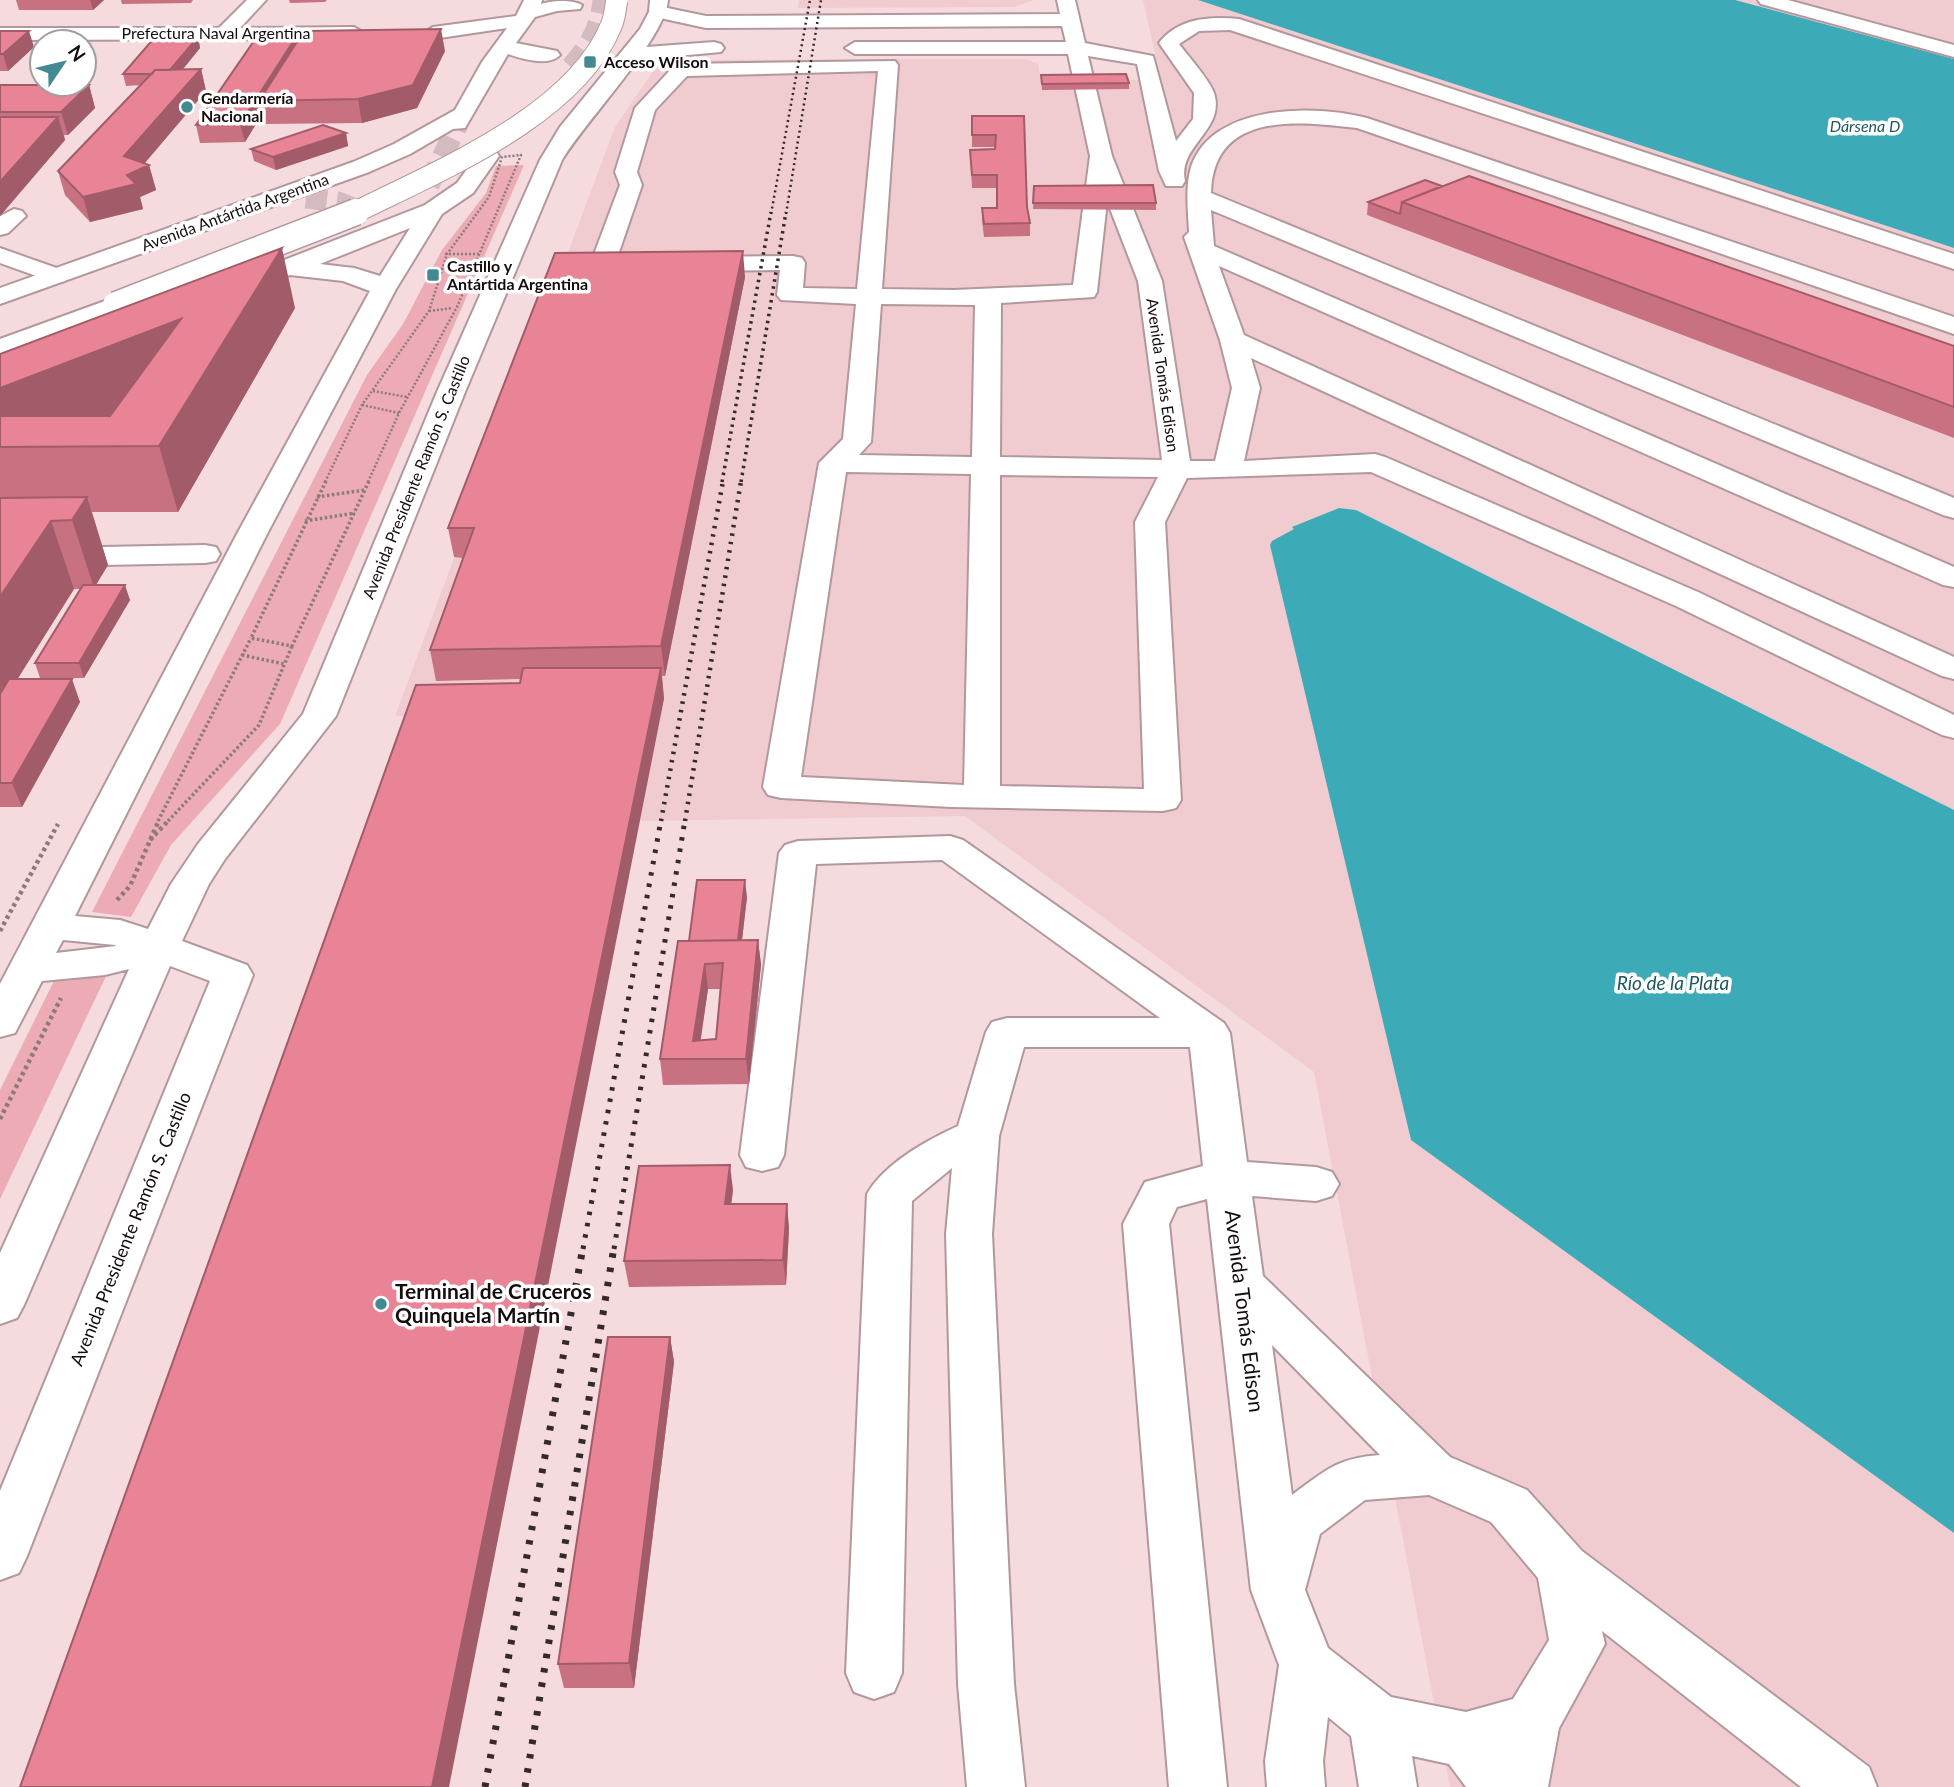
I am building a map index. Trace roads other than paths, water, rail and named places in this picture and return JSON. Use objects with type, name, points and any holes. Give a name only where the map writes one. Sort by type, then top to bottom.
[{"type":"main road","points":[[224,33],[257,0]]},
{"type":"main road","points":[[0,348],[352,214],[488,146],[559,96],[594,56],[612,25],[617,0]]},
{"type":"main road","points":[[758,22],[761,0]]},
{"type":"main road","name":"Avenida Tomás Edison","points":[[982,797],[1163,800],[1150,522],[1177,468],[1150,281],[1101,156],[1066,0]]},
{"type":"main road","points":[[1767,0],[1954,51]]},
{"type":"main road","points":[[545,70],[507,43],[426,33],[555,5],[582,10]]},
{"type":"main road","points":[[659,6],[706,22],[1071,20]]},
{"type":"main road","name":"Avenida Presidente Ramón S. Castillo","points":[[0,1305],[159,947],[190,884],[211,852],[319,716],[451,392],[551,160],[568,132],[633,54],[659,6]]},
{"type":"main road","points":[[507,43],[527,11]]},
{"type":"main road","points":[[1170,171],[1180,150],[1204,120],[1204,93],[1168,43],[1175,35],[1215,22],[1239,25],[1954,262]]},
{"type":"main road","name":"Prefectura Naval Argentina","points":[[0,34],[377,33]]},
{"type":"main road","name":"Avenida Antártida Argentina","points":[[0,296],[266,202],[402,149],[461,119],[492,62],[507,43]]},
{"type":"main road","points":[[0,329],[195,258],[362,192],[483,127],[521,100],[545,70],[572,44]]},
{"type":"main road","points":[[633,54],[690,48],[732,48]]},
{"type":"main road","points":[[786,48],[1078,48],[1146,60],[1170,171],[1202,250],[1233,340],[1246,388],[1227,470]]},
{"type":"main road","points":[[988,297],[982,797],[781,787],[833,463],[858,442],[867,296],[888,65],[681,70],[645,108],[626,172],[631,185],[602,265],[793,263],[790,295],[867,296],[988,297],[1085,292],[1101,156]]},
{"type":"main road","points":[[1202,250],[1199,195],[1203,165],[1219,138],[1250,124],[1312,116],[1360,122],[1954,326]]},
{"type":"main road","points":[[215,295],[366,238],[433,209],[465,188],[488,156]]},
{"type":"main road","points":[[0,1023],[252,534],[384,289],[433,209],[429,185]]},
{"type":"main road","points":[[1199,195],[1303,242],[1954,509]]},
{"type":"main road","points":[[266,202],[306,198]]},
{"type":"main road","points":[[366,238],[368,214]]},
{"type":"main road","points":[[1202,250],[1954,578]]},
{"type":"main road","points":[[0,256],[56,276]]},
{"type":"main road","points":[[265,275],[324,271],[355,275],[371,280],[384,289]]},
{"type":"main road","points":[[1233,340],[1954,669]]},
{"type":"main road","points":[[833,463],[1227,470],[1375,463],[1687,599],[1954,728]]},
{"type":"main road","points":[[0,558],[205,554]]},
{"type":"main road","points":[[762,1155],[798,853],[950,848],[1209,1033]]},
{"type":"main road","points":[[51,926],[105,962],[159,947]]},
{"type":"main road","name":"Avenida Presidente Ramón S. Castillo","points":[[0,1556],[233,975],[159,947]]},
{"type":"main road","points":[[28,968],[86,948]]},
{"type":"main road","points":[[996,1787],[986,1684],[969,1234],[977,1136],[1007,1032],[1209,1033]]},
{"type":"main road","name":"Avenida Tomás Edison","points":[[1209,1033],[1278,1590],[1307,1665]]},
{"type":"main road","points":[[874,1673],[890,1194],[941,1153],[977,1136]]},
{"type":"main road","points":[[1198,1787],[1146,1224],[1161,1194],[1228,1177],[1316,1184]]},
{"type":"main road","points":[[1241,1284],[1432,1474],[1508,1506],[1563,1568],[1848,1787]]},
{"type":"main road","points":[[1278,1590],[1297,1521],[1354,1479],[1432,1474]]},
{"type":"main road","points":[[1519,1787],[1532,1721],[1577,1644],[1563,1568]]},
{"type":"main road","points":[[1307,1665],[1378,1722],[1466,1740],[1532,1721]]},
{"type":"main road","points":[[1296,1787],[1294,1761],[1307,1665]]},
{"type":"main road","points":[[1378,1722],[1388,1787]]},
{"type":"main road","points":[[1466,1740],[1501,1787]]},
{"type":"water","name":"Dársena D","points":[[1198,0],[1735,0],[1954,59],[1954,248]]},
{"type":"water","name":"Río de la Plata","points":[[1339,508],[1356,510],[1954,810],[1954,1533],[1411,1140],[1270,545],[1272,541],[1294,529],[1292,527]]},
{"type":"tunnel","points":[[571,67],[593,36],[600,19],[603,0]]},
{"type":"tunnel","points":[[429,185],[458,124]]},
{"type":"tunnel","points":[[306,198],[338,202],[368,214],[365,212]]},
{"type":"railway","points":[[771,214],[810,0]]},
{"type":"railway","points":[[786,214],[821,0]]},
{"type":"railway","points":[[722,482],[771,212]]},
{"type":"railway","points":[[741,482],[786,212]]},
{"type":"railway","points":[[661,821],[723,481]]},
{"type":"railway","points":[[685,821],[741,481]]},
{"type":"railway","points":[[583,1249],[661,820]]},
{"type":"railway","points":[[614,1249],[685,820]]},
{"type":"railway","points":[[485,1787],[583,1247]]},
{"type":"railway","points":[[525,1787],[614,1247]]},
{"type":"place","name":"Acceso Wilson","points":[[590,62]]},
{"type":"place","name":"Gendarmería Nacional","points":[[187,107]]},
{"type":"place","name":"Castillo y Antártida Argentina","points":[[433,275]]},
{"type":"place","name":"Terminal de Cruceros Quinquela Martín","points":[[381,1304]]}]
